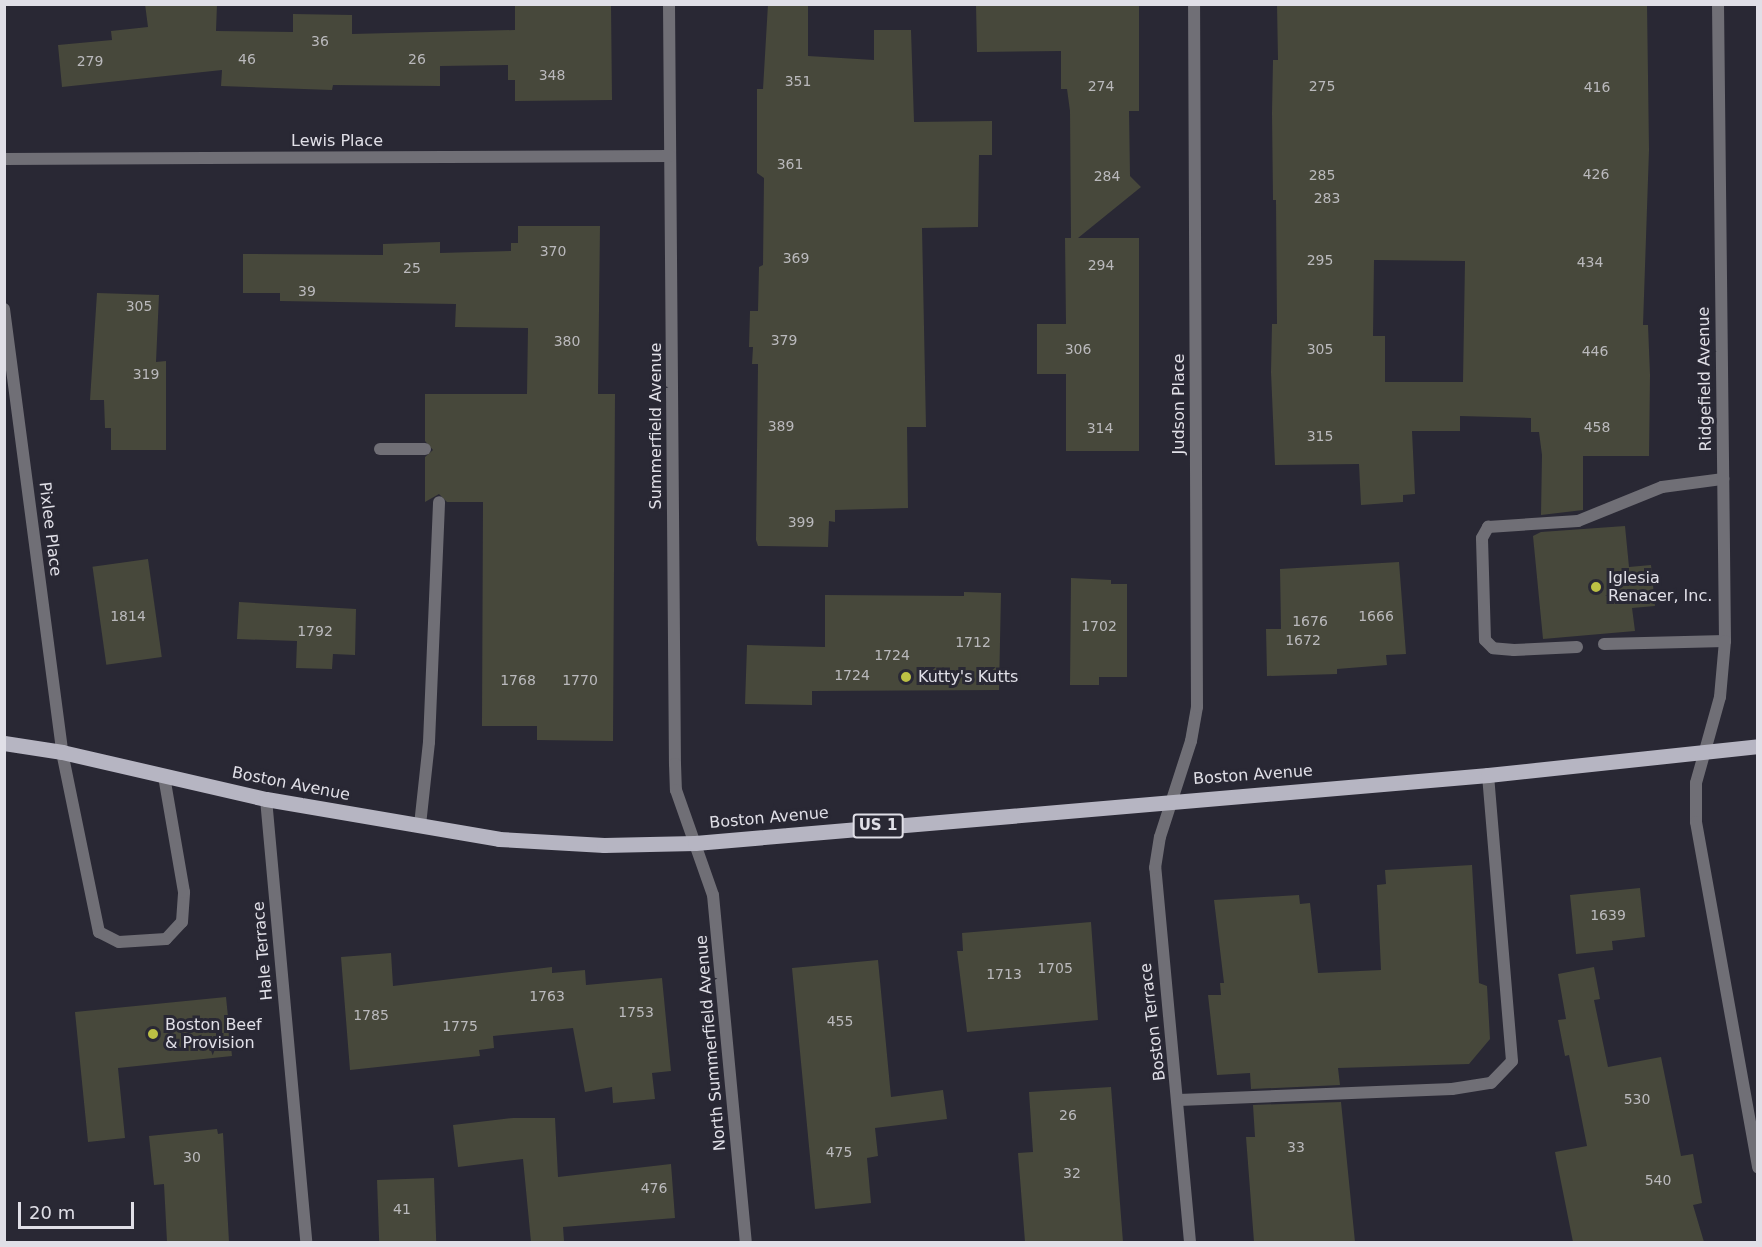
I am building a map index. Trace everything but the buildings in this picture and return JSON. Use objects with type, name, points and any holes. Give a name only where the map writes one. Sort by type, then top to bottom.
[{"type":"main road","name":"Boston Avenue","points":[[4,743],[62,752],[266,799],[499,839],[604,845],[695,843],[1169,800],[1488,775],[1758,746]]},
{"type":"street","name":"Summerfield Avenue","points":[[669,4],[674,758],[676,790],[695,843]]},
{"type":"street","name":"Judson Place","points":[[1169,800],[1188,752],[1197,707],[1194,4]]},
{"type":"street","name":"Ridgefield Avenue","points":[[1718,4],[1725,641],[1720,697],[1696,783],[1696,822],[1758,1167]]},
{"type":"street","name":"Lewis Place","points":[[4,159],[670,156]]},
{"type":"street","name":"Pixlee Place","points":[[4,309],[62,752],[99,932],[119,942],[166,939],[182,922],[184,892],[164,776]]},
{"type":"street","points":[[380,449],[425,449]]},
{"type":"street","points":[[1577,647],[1514,650],[1493,648],[1485,640],[1482,538],[1488,527],[1578,520],[1662,487],[1723,479]]},
{"type":"street","points":[[420,825],[429,742],[439,502]]},
{"type":"street","points":[[1604,645],[1725,641]]},
{"type":"street","points":[[1179,1100],[1452,1089],[1491,1083],[1512,1060],[1488,775]]},
{"type":"street","name":"Hale Terrace","points":[[266,799],[306,1242]]},
{"type":"street","name":"Boston Terrace","points":[[1169,800],[1155,868],[1179,1100],[1190,1242]]},
{"type":"street","name":"North Summerfield Avenue","points":[[695,843],[710,885],[716,918],[746,1242]]},
{"type":"place","name":"Iglesia Renacer, Inc.","points":[[1596,587]]},
{"type":"place","name":"Kutty's Kutts","points":[[906,677]]},
{"type":"place","name":"Boston Beef & Provision","points":[[153,1034]]}]
